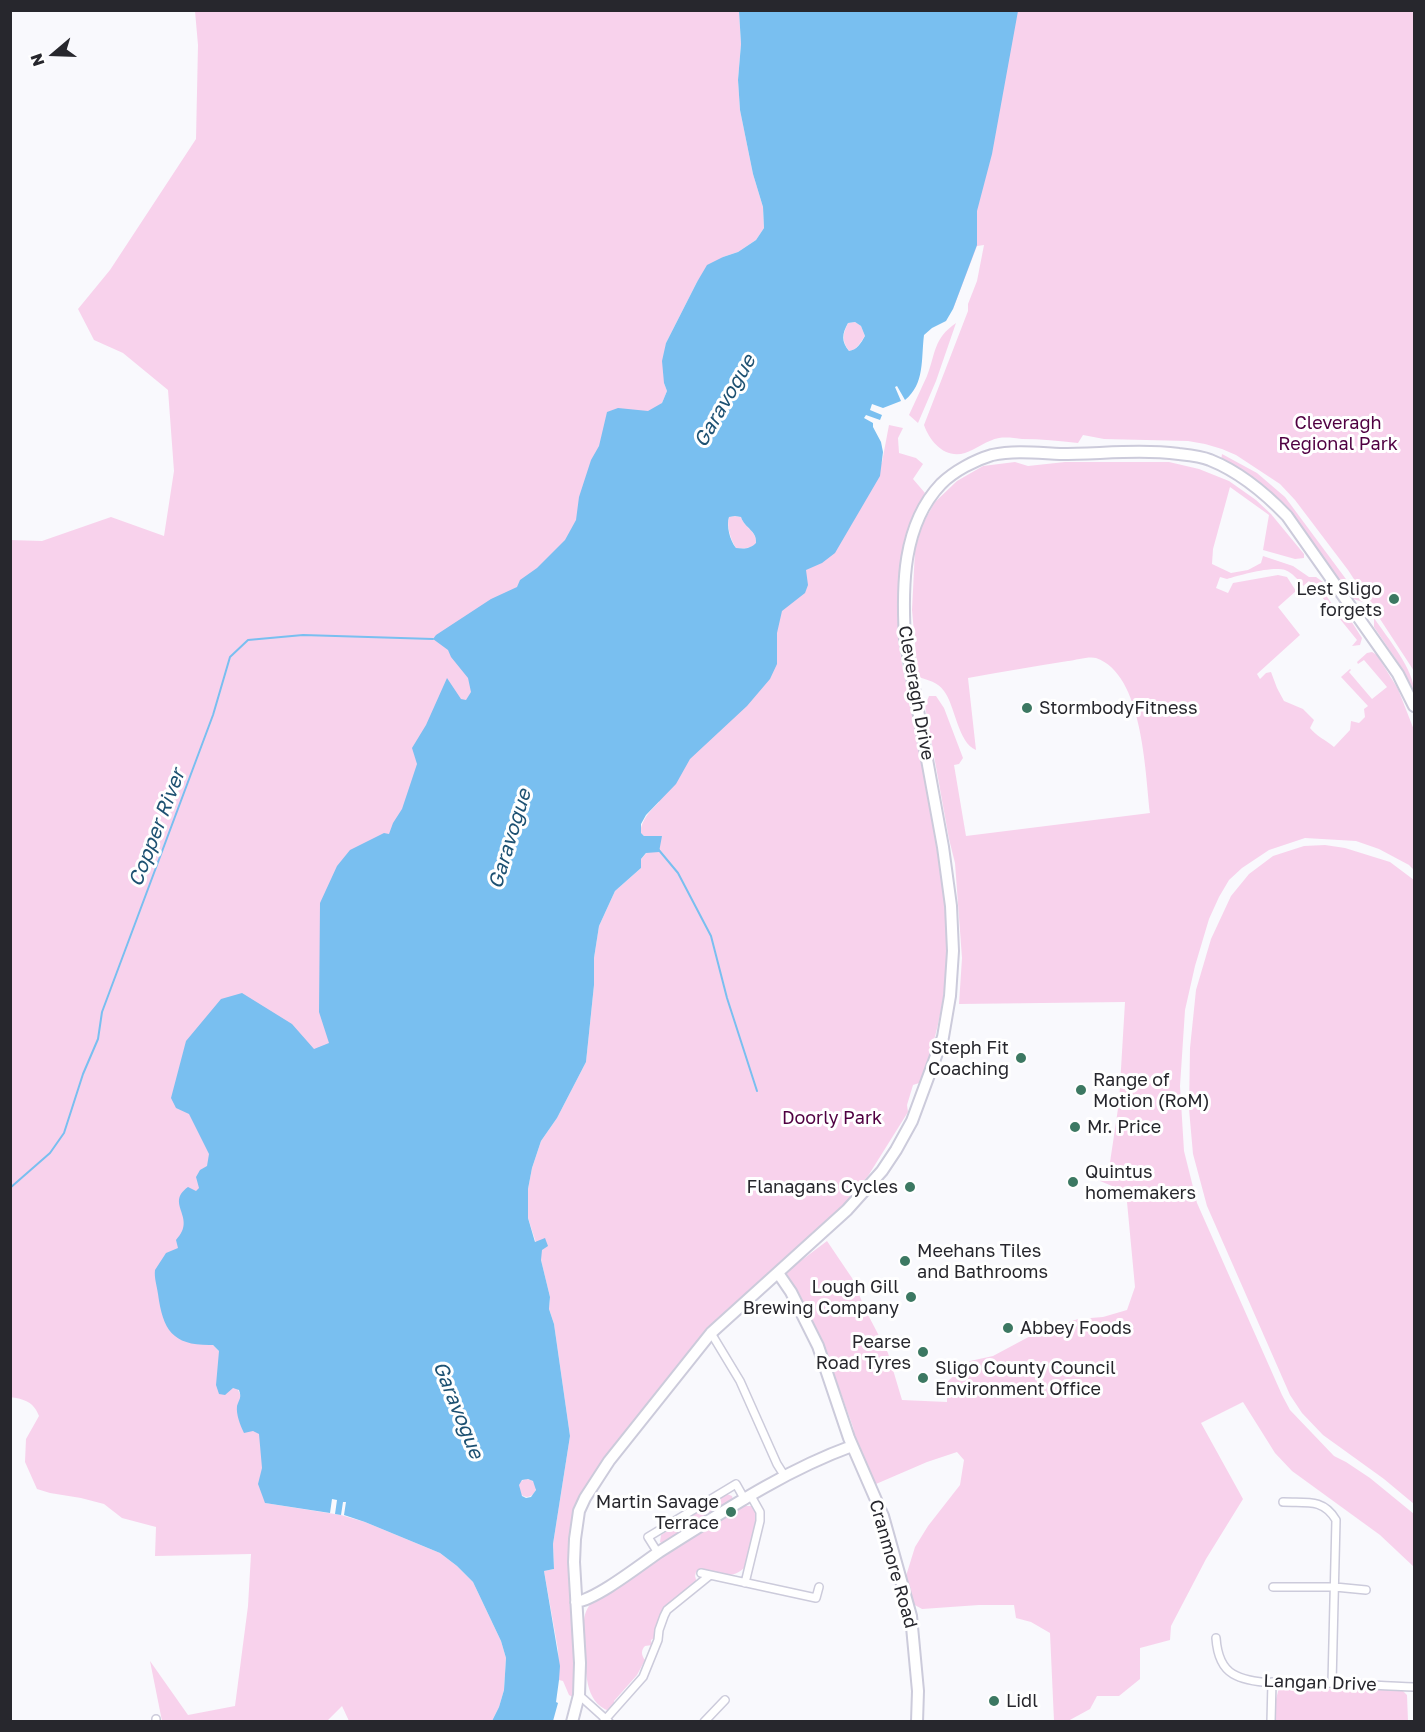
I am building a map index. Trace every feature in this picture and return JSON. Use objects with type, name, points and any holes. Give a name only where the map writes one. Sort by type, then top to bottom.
[{"type":"street","name":"Cleveragh Drive","points":[[778,1273],[847,1210],[886,1164],[912,1121],[943,1037],[950,996],[953,951],[951,906],[943,847],[905,639],[903,612],[905,573],[916,522],[931,496],[942,483],[976,461],[1004,453],[1164,452],[1209,460],[1254,485],[1287,516],[1398,674],[1414,706]]},
{"type":"street","points":[[572,1722],[579,1695],[580,1663],[576,1602],[575,1539],[579,1511],[609,1461],[711,1333],[778,1273],[791,1292],[818,1346],[852,1446],[784,1475],[596,1593],[576,1602]]},
{"type":"street","points":[[711,1333],[740,1381],[784,1475]]},
{"type":"street","name":"Cranmore Road","points":[[852,1446],[883,1516],[911,1616],[918,1691],[917,1722]]},
{"type":"street","points":[[658,1553],[648,1537],[736,1484],[760,1512],[760,1521],[745,1583]]},
{"type":"street","points":[[1283,1502],[1321,1504],[1332,1512],[1336,1520],[1332,1683]]},
{"type":"street","points":[[579,1695],[606,1721],[643,1677],[667,1610],[705,1574],[816,1598],[819,1587]]},
{"type":"street","points":[[1273,1587],[1335,1587],[1366,1590]]},
{"type":"street","name":"Langan Drive","points":[[1216,1638],[1216,1646],[1225,1668],[1234,1675],[1248,1679],[1272,1682],[1414,1687]]},
{"type":"street","points":[[1271,1722],[1272,1682]]},
{"type":"street","points":[[704,1722],[725,1700]]},
{"type":"green space","points":[[195,11],[739,11],[740,110],[753,174],[763,207],[764,228],[756,240],[738,252],[723,257],[697,282],[666,343],[664,383],[667,391],[662,403],[213,1345],[219,1351],[241,1396],[263,1428],[265,1503],[341,1515],[365,1522],[440,1553],[473,1582],[501,1641],[506,1658],[504,1690],[492,1721],[349,1721],[342,1706],[327,1721],[162,1721],[150,1661],[188,1715],[235,1706],[248,1606],[251,1554],[155,1556],[156,1527],[122,1518],[104,1504],[37,1489],[25,1462],[26,1439],[39,1416],[28,1402],[10,1397],[10,540],[42,541],[111,517],[164,536],[174,471],[168,390],[123,353],[94,340],[78,309],[110,270],[196,139],[198,45]]},
{"type":"green space","name":"Cleveragh Regional Park","points":[[995,11],[1414,11],[1414,671],[1348,570],[1295,500],[1280,484],[1236,455],[1205,444],[1188,441],[1104,439],[1083,435],[1078,443],[999,438],[965,453],[951,454],[939,448],[930,437],[924,425],[968,311],[984,245],[977,246],[953,309]]},
{"type":"green space","points":[[855,322],[861,326],[865,336],[856,348],[849,351],[845,344],[844,334],[848,323]]},
{"type":"green space","points":[[956,323],[936,381],[918,423],[909,415],[927,376],[939,341]]},
{"type":"green space","name":"Doorly Park","points":[[889,425],[903,428],[898,438],[899,453],[916,458],[923,464],[913,479],[925,493],[906,535],[900,568],[898,621],[900,652],[931,806],[945,905],[947,969],[938,1026],[922,1082],[913,1085],[907,1105],[908,1112],[868,1176],[845,1203],[739,1302],[580,1498],[575,1698],[569,1695],[563,1681],[559,1680],[558,1650],[544,1571],[554,1569],[553,1544],[570,1436],[541,1250],[536,1243],[528,1218],[528,1189],[532,1168],[541,1141],[557,1118],[586,1062],[594,985],[594,958],[599,926],[615,891],[641,868],[641,859],[662,836],[644,836],[640,833],[642,824],[659,802],[656,768],[882,462]]},
{"type":"green space","points":[[1222,454],[1257,473],[1285,497],[1363,602],[1353,599],[1282,503],[1265,487],[1221,461]]},
{"type":"green space","points":[[1015,462],[1028,466],[1065,462],[1169,462],[1199,469],[1229,481],[1271,514],[1304,554],[1304,558],[1295,559],[1263,550],[1269,515],[1230,487],[1213,549],[1212,564],[1231,573],[1248,570],[1261,563],[1263,556],[1293,566],[1309,577],[1316,577],[1323,582],[1321,588],[1332,604],[1344,610],[1362,638],[1360,645],[1352,646],[1357,640],[1309,581],[1303,586],[1285,570],[1264,570],[1227,579],[1220,577],[1216,588],[1228,593],[1233,583],[1278,575],[1287,577],[1296,591],[1278,607],[1300,635],[1257,674],[1260,679],[1266,673],[1271,672],[1284,701],[1303,709],[1314,720],[1310,728],[1334,747],[1350,730],[1351,721],[1359,723],[1365,717],[1364,709],[1368,706],[1341,677],[1350,669],[1349,672],[1372,699],[1387,687],[1364,660],[1358,664],[1357,662],[1367,653],[1372,652],[1377,655],[1398,689],[1414,730],[1414,870],[1379,849],[1356,841],[1305,838],[1269,850],[1229,880],[1209,919],[1195,966],[1185,1010],[1180,1086],[1184,1151],[1197,1203],[1282,1395],[1290,1410],[1334,1456],[1370,1478],[1414,1514],[1414,1567],[1380,1535],[1292,1471],[1275,1453],[1243,1402],[1201,1423],[1243,1499],[1206,1559],[1171,1626],[1170,1640],[1140,1648],[1140,1679],[1119,1696],[1097,1696],[1090,1709],[1068,1721],[1054,1721],[1050,1633],[1031,1622],[1016,1618],[1014,1605],[922,1609],[913,1604],[906,1587],[906,1576],[915,1547],[928,1526],[960,1485],[964,1460],[957,1452],[876,1484],[856,1442],[853,1427],[824,1347],[811,1317],[786,1272],[827,1241],[852,1278],[888,1353],[902,1400],[947,1402],[947,1382],[970,1361],[993,1356],[1036,1333],[1078,1319],[1103,1317],[1127,1310],[1135,1287],[1127,1202],[1117,1188],[1100,1181],[1109,1169],[1119,1102],[1125,1002],[959,1004],[962,958],[955,863],[925,706],[929,696],[936,696],[944,708],[963,758],[959,764],[954,765],[966,836],[1150,813],[1143,750],[1132,703],[1124,683],[1112,668],[1096,658],[1082,658],[968,678],[976,750],[965,740],[948,697],[942,688],[918,677],[912,610],[915,550],[922,525],[935,502],[957,481],[983,466]]},
{"type":"green space","points":[[729,517],[741,517],[753,532],[756,544],[746,548],[736,548],[728,524]]},
{"type":"green space","points":[[1374,618],[1405,664],[1414,692],[1403,670],[1374,627]]},
{"type":"green space","points":[[1325,845],[1345,848],[1390,862],[1414,880],[1414,1504],[1323,1435],[1302,1413],[1290,1395],[1207,1206],[1193,1154],[1189,1109],[1190,1048],[1196,990],[1211,939],[1231,896],[1249,874],[1273,856],[1304,846]]},
{"type":"green space","points":[[527,1479],[533,1482],[536,1488],[533,1494],[527,1497],[521,1494],[518,1488],[521,1482]]},
{"type":"green space","points":[[727,1494],[732,1496],[733,1500],[663,1544],[660,1542],[661,1535]]},
{"type":"green space","points":[[742,1506],[752,1506],[756,1512],[744,1568],[728,1575],[700,1569],[696,1572],[697,1583],[666,1605],[667,1608],[656,1637],[651,1640],[652,1645],[645,1646],[643,1649],[642,1654],[645,1660],[637,1675],[614,1701],[614,1706],[609,1711],[601,1707],[591,1693],[586,1675],[583,1627],[585,1614],[590,1604],[594,1599]]},
{"type":"green space","points":[[1279,1688],[1402,1690],[1407,1695],[1408,1721],[1275,1721]]},
{"type":"water","name":"Garavogue","points":[[739,11],[1018,11],[992,154],[977,211],[977,245],[953,309],[946,321],[924,335],[921,371],[911,394],[905,400],[897,386],[895,387],[901,401],[883,408],[872,404],[870,410],[882,415],[880,420],[866,415],[864,418],[873,423],[881,442],[883,452],[880,476],[835,553],[822,563],[806,570],[808,585],[805,593],[782,611],[777,633],[777,664],[770,679],[747,706],[690,759],[676,784],[646,815],[641,824],[641,833],[644,836],[662,836],[659,852],[646,853],[641,859],[641,868],[615,891],[599,926],[594,958],[594,985],[586,1062],[557,1118],[541,1141],[528,1189],[528,1218],[535,1242],[545,1238],[548,1246],[542,1250],[541,1260],[550,1297],[549,1309],[554,1324],[570,1436],[553,1544],[554,1569],[544,1571],[560,1666],[556,1702],[558,1703],[553,1721],[492,1721],[504,1690],[506,1658],[501,1641],[473,1582],[440,1553],[344,1515],[346,1502],[343,1502],[341,1515],[335,1514],[337,1500],[332,1499],[330,1513],[265,1503],[258,1484],[262,1468],[259,1434],[253,1431],[244,1433],[237,1412],[239,1390],[233,1388],[225,1395],[219,1394],[216,1385],[219,1351],[213,1345],[199,1345],[179,1339],[167,1327],[160,1307],[155,1270],[166,1253],[178,1248],[176,1240],[184,1224],[179,1199],[181,1193],[188,1187],[196,1191],[199,1188],[196,1177],[200,1170],[207,1166],[209,1154],[189,1114],[176,1108],[171,1098],[186,1041],[221,999],[242,993],[292,1024],[314,1049],[329,1043],[319,1012],[320,903],[337,866],[350,850],[384,833],[389,834],[402,809],[417,764],[412,748],[426,725],[447,678],[461,699],[466,700],[471,692],[468,678],[448,650],[433,639],[491,599],[517,587],[520,580],[537,568],[565,540],[576,520],[579,497],[591,460],[599,446],[607,412],[618,408],[648,411],[662,403],[667,391],[662,361],[666,343],[697,282],[707,265],[738,252],[756,240],[764,228],[763,207],[753,174],[740,110],[738,80],[741,44]],"holes":[[[855,322],[861,326],[865,336],[857,348],[849,351],[844,341],[844,334],[848,323]],[[729,517],[741,517],[755,535],[756,543],[747,548],[736,548],[729,533]],[[522,1480],[533,1481],[536,1490],[531,1497],[522,1496],[519,1485]]]},
{"type":"waterway","name":"Copper River","points":[[10,1188],[50,1153],[64,1133],[83,1074],[98,1039],[102,1012],[213,715],[230,657],[248,640],[303,635],[433,639]]},
{"type":"waterway","points":[[658,849],[678,873],[711,936],[727,998],[757,1091]]},
{"type":"place","name":"Lest Sligo forgets","points":[[1394,599]]},
{"type":"place","name":"StormbodyFitness","points":[[1027,708]]},
{"type":"place","name":"Steph Fit Coaching","points":[[1021,1058]]},
{"type":"place","name":"Range of Motion (RoM)","points":[[1081,1090]]},
{"type":"place","name":"Mr. Price","points":[[1075,1127]]},
{"type":"place","name":"Quintus homemakers","points":[[1073,1182]]},
{"type":"place","name":"Flanagans Cycles","points":[[910,1187]]},
{"type":"place","name":"Meehans Tiles and Bathrooms","points":[[905,1261]]},
{"type":"place","name":"Lough Gill Brewing Company","points":[[911,1297]]},
{"type":"place","name":"Abbey Foods","points":[[1008,1328]]},
{"type":"place","name":"Pearse Road Tyres","points":[[923,1352]]},
{"type":"place","name":"Sligo County Council Environment Office","points":[[923,1378]]},
{"type":"place","name":"Martin Savage Terrace","points":[[731,1512]]},
{"type":"place","name":"Lidl","points":[[994,1701]]}]
